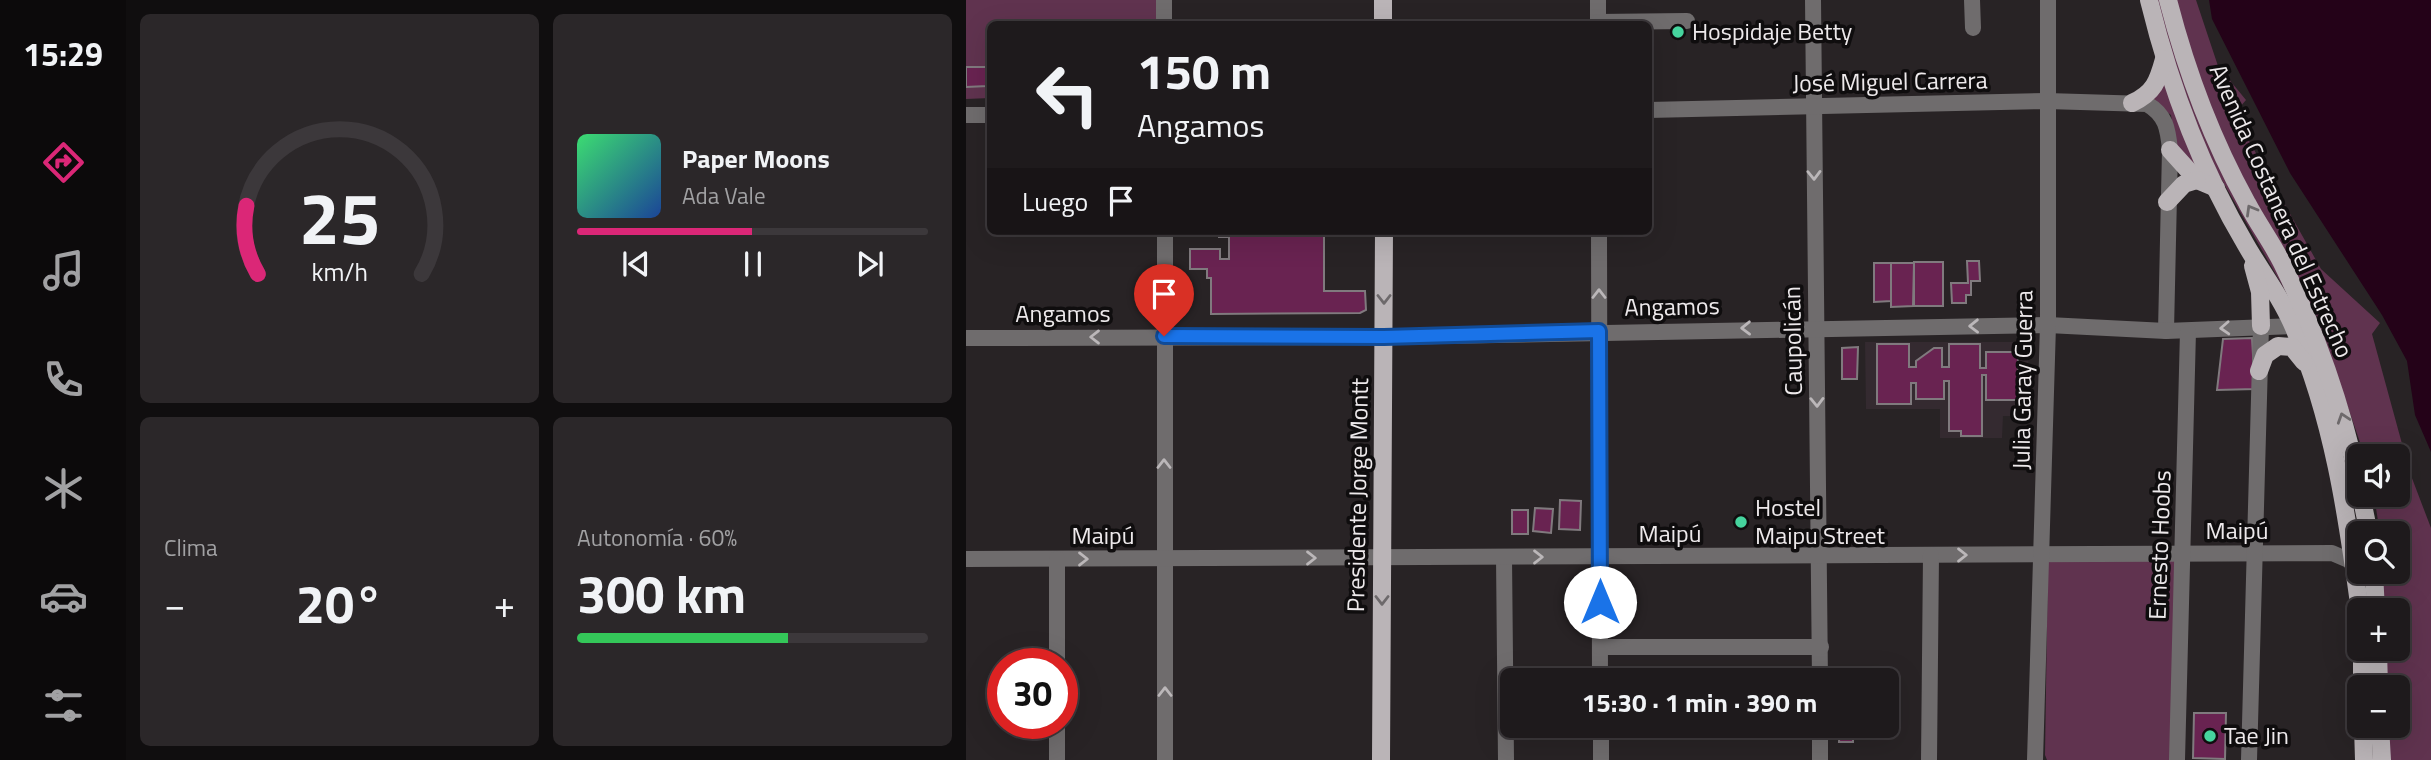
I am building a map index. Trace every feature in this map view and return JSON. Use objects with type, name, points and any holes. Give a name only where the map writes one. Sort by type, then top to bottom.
[{"type":"main road","points":[[1382,0],[1383,21]]},
{"type":"main road","name":"Avenida Costanera del Estrecho","points":[[2148,0],[2164,59],[2192,137],[2247,246],[2294,326],[2315,383],[2334,451],[2347,522]]},
{"type":"main road","name":"Avenida Costanera del Estrecho","points":[[2168,0],[2198,95],[2226,160],[2281,262],[2319,347],[2350,444]]},
{"type":"main road","points":[[2132,103],[2144,97],[2158,83],[2164,59]]},
{"type":"main road","points":[[2170,150],[2197,180],[2216,188]]},
{"type":"main road","points":[[2167,202],[2184,184],[2197,180]]},
{"type":"main road","name":"Presidente Jorge Montt","points":[[1381,760],[1384,235]]},
{"type":"main road","points":[[2247,246],[2260,292],[2261,326]]},
{"type":"main road","points":[[2294,326],[2319,347]]},
{"type":"main road","points":[[2259,371],[2265,355],[2284,345],[2292,347],[2300,355],[2315,383]]},
{"type":"main road","points":[[2363,738],[2364,760]]},
{"type":"main road","points":[[2378,738],[2382,760]]},
{"type":"street","points":[[1164,0],[1164,21]]},
{"type":"street","points":[[1598,0],[1598,21]]},
{"type":"street","name":"Caupolicán","points":[[1813,0],[1820,668]]},
{"type":"street","points":[[1972,0],[1973,28]]},
{"type":"street","name":"Julia Garay Guerra","points":[[2035,760],[2048,325],[2048,0]]},
{"type":"street","points":[[1652,22],[1687,21]]},
{"type":"street","name":"José Miguel Carrera","points":[[1652,110],[2047,101],[2132,103]]},
{"type":"street","points":[[2132,103],[2147,104],[2159,111],[2167,125],[2170,150],[2166,331]]},
{"type":"street","points":[[966,115],[987,115]]},
{"type":"street","points":[[1165,235],[1165,760]]},
{"type":"street","points":[[1599,235],[1600,668]]},
{"type":"street","name":"Angamos","points":[[966,338],[1384,337],[1815,327],[2048,325],[2188,331],[2294,326]]},
{"type":"street","points":[[2249,760],[2261,326]]},
{"type":"street","name":"Ernesto Hoobs","points":[[2177,760],[2188,331]]},
{"type":"street","points":[[2332,553],[2347,541]]},
{"type":"street","name":"Maipú","points":[[966,559],[2332,553],[2347,559]]},
{"type":"street","points":[[1929,760],[1931,555]]},
{"type":"street","points":[[1504,557],[1506,760]]},
{"type":"street","points":[[1056,559],[1057,648]]},
{"type":"street","points":[[1600,647],[1821,647]]},
{"type":"street","points":[[1601,738],[1601,760]]},
{"type":"street","points":[[1820,738],[1820,760]]},
{"type":"street","points":[[1057,739],[1057,760]]},
{"type":"shaded area","points":[[966,0],[1157,0],[1157,21],[987,21],[987,98],[966,99]]},
{"type":"shaded area","points":[[2155,0],[2160,0],[2271,259],[2305,325],[2212,163],[2185,103]]},
{"type":"shaded area","points":[[2175,0],[2196,0],[2218,66],[2246,100],[2234,114],[2321,269],[2380,323],[2372,334],[2402,444],[2361,444],[2317,317],[2231,156],[2199,78]]},
{"type":"shaded area","points":[[2209,0],[2431,0],[2431,452],[2415,415],[2407,361],[2382,315],[2290,173],[2212,19]]},
{"type":"shaded area","points":[[2163,80],[2202,175],[2177,155],[2171,115],[2147,100]]},
{"type":"shaded area","points":[[1865,342],[2026,342],[2029,348],[2026,416],[2003,416],[2002,438],[1940,438],[1940,409],[1866,409]]},
{"type":"shaded area","points":[[2410,473],[2431,528],[2431,760],[2388,760],[2387,738],[2410,738],[2410,675],[2386,675],[2385,661],[2410,661],[2410,598],[2381,598],[2381,584],[2410,584],[2410,521],[2378,521],[2376,507],[2410,507]]},
{"type":"shaded area","points":[[2048,560],[2175,560],[2172,760],[2047,760]]},
{"type":"building","points":[[966,67],[986,67],[987,86],[966,87]]},
{"type":"building","points":[[1324,235],[1324,291],[1365,291],[1366,310],[1360,313],[1211,314],[1211,278],[1207,278],[1207,269],[1190,269],[1190,249],[1220,249],[1220,259],[1229,259],[1229,237],[1219,237]]},
{"type":"building","points":[[1967,261],[1979,261],[1980,281],[1971,281],[1971,295],[1966,295],[1966,303],[1952,303],[1951,283],[1968,283]]},
{"type":"building","points":[[1914,262],[1943,262],[1943,306],[1914,306]]},
{"type":"building","points":[[1874,263],[1891,263],[1891,301],[1874,302]]},
{"type":"building","points":[[1891,263],[1914,263],[1913,306],[1891,307]]},
{"type":"building","points":[[2252,338],[2255,389],[2217,390],[2223,339]]},
{"type":"building","points":[[1877,344],[1909,344],[1909,367],[1916,367],[1916,361],[1934,348],[1942,348],[1942,367],[1949,367],[1949,344],[1980,344],[1980,368],[1986,368],[1986,352],[2018,352],[2018,400],[1986,400],[1986,375],[1982,375],[1982,436],[1961,436],[1961,431],[1949,431],[1949,381],[1944,381],[1944,399],[1916,399],[1916,383],[1911,383],[1911,404],[1877,404]]},
{"type":"building","points":[[1858,347],[1857,379],[1842,379],[1842,348]]},
{"type":"building","points":[[1560,500],[1581,501],[1580,530],[1559,529]]},
{"type":"building","points":[[1535,508],[1553,509],[1551,533],[1533,531]]},
{"type":"building","points":[[1512,510],[1528,510],[1528,534],[1512,534]]},
{"type":"building","name":"Tae Jin","points":[[2194,713],[2226,713],[2225,759],[2193,758]]},
{"type":"building","points":[[1839,738],[1853,738],[1853,742],[1839,742]]},
{"type":"place","name":"Hospidaje Betty","points":[[1678,32]]},
{"type":"place","name":"Hostel Maipu Street","points":[[1741,522]]},
{"type":"place","name":"Tae Jin","points":[[2210,736]]},
{"type":"route","points":[[1164,336],[1384,337],[1599,331],[1600,602]]}]
